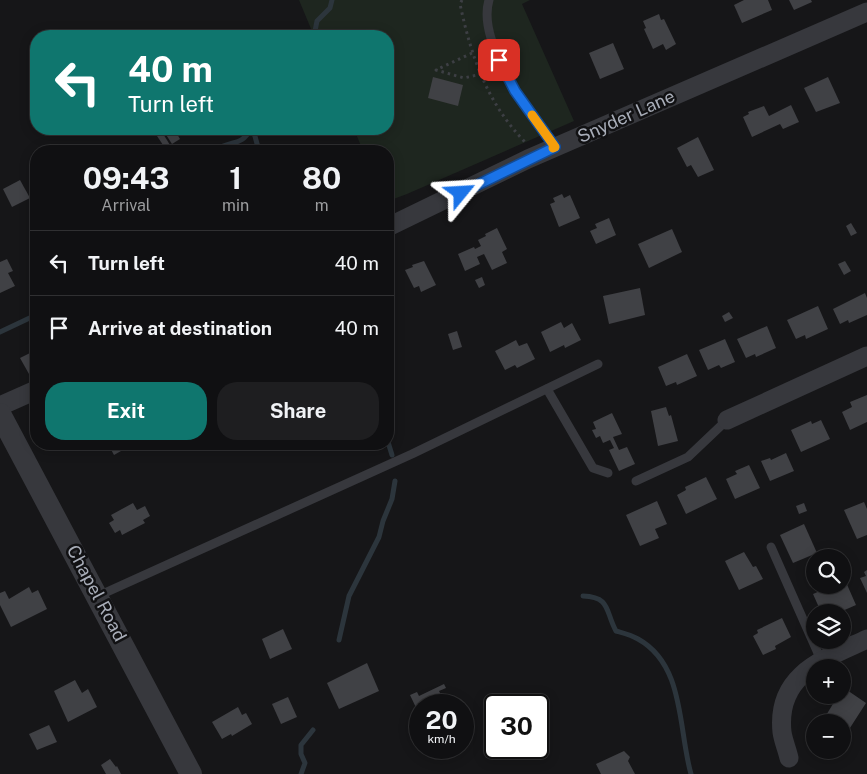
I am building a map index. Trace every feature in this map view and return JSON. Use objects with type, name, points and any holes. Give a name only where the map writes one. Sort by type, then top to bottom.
[{"type":"street","name":"Snyder Lane","points":[[394,224],[546,151],[867,12]]},
{"type":"street","points":[[727,420],[867,356]]},
{"type":"street","points":[[0,406],[30,393]]},
{"type":"street","name":"Chapel Road","points":[[0,414],[192,774]]},
{"type":"street","points":[[823,659],[867,639]]},
{"type":"street","points":[[789,758],[782,733],[782,715],[785,699],[797,678],[806,670]]},
{"type":"lane","points":[[488,0],[486,21],[499,60],[546,151]]},
{"type":"lane","points":[[98,596],[412,454],[598,364]]},
{"type":"lane","points":[[547,389],[593,468],[608,472]]},
{"type":"lane","points":[[636,481],[688,457],[727,420]]},
{"type":"lane","points":[[771,547],[821,659]]},
{"type":"path","points":[[462,0],[460,4],[468,41],[491,98],[511,127],[546,151]]},
{"type":"path","points":[[472,53],[436,70],[464,78],[481,74]]},
{"type":"shaded area","points":[[299,0],[530,0],[522,4],[574,121],[394,199],[394,145],[361,145],[356,135],[394,135],[394,30],[312,30]]},
{"type":"building","points":[[744,0],[768,0],[772,10],[742,23],[734,5]]},
{"type":"building","points":[[789,0],[811,0],[812,2],[794,10]]},
{"type":"building","points":[[659,14],[661,20],[664,19],[676,44],[666,50],[663,44],[653,49],[644,29],[646,28],[643,21]]},
{"type":"building","points":[[613,43],[624,69],[600,79],[589,53]]},
{"type":"building","points":[[433,77],[463,85],[458,106],[428,98]]},
{"type":"building","points":[[828,77],[840,103],[816,112],[804,88]]},
{"type":"building","points":[[791,105],[799,122],[783,129],[780,124],[752,137],[743,117],[749,114],[748,112],[764,106],[769,116]]},
{"type":"building","points":[[164,135],[170,145],[163,145],[157,136]]},
{"type":"building","points":[[166,135],[178,135],[180,139],[172,144]]},
{"type":"building","points":[[698,137],[714,170],[698,177],[691,165],[687,167],[677,148]]},
{"type":"building","points":[[20,180],[30,198],[12,207],[3,189]]},
{"type":"building","points":[[562,194],[564,198],[570,195],[580,218],[559,227],[550,204],[555,202],[553,198]]},
{"type":"building","points":[[609,218],[616,235],[596,244],[590,231],[597,228],[595,224]]},
{"type":"building","points":[[851,223],[857,233],[851,236],[846,226]]},
{"type":"building","points":[[497,228],[507,249],[502,252],[507,263],[492,270],[484,254],[477,257],[480,264],[465,271],[458,254],[481,246],[478,240]]},
{"type":"building","points":[[672,229],[682,252],[649,268],[638,244]]},
{"type":"building","points":[[7,259],[13,271],[8,273],[15,286],[0,293],[0,262]]},
{"type":"building","points":[[424,261],[436,285],[421,292],[419,286],[414,288],[405,270],[413,267],[412,265]]},
{"type":"building","points":[[845,261],[851,271],[844,275],[838,264]]},
{"type":"building","points":[[482,277],[485,285],[479,288],[475,280]]},
{"type":"building","points":[[640,288],[645,315],[609,324],[603,296]]},
{"type":"building","points":[[865,293],[867,298],[867,315],[849,323],[848,320],[840,324],[833,309]]},
{"type":"building","points":[[818,306],[828,329],[806,339],[805,335],[796,339],[787,320]]},
{"type":"building","points":[[729,312],[733,318],[725,322],[722,316]]},
{"type":"building","points":[[561,322],[564,328],[572,323],[581,340],[565,348],[564,345],[550,352],[541,332]]},
{"type":"building","points":[[767,326],[776,348],[756,357],[755,354],[746,358],[737,339]]},
{"type":"building","points":[[457,331],[462,347],[453,350],[448,334]]},
{"type":"building","points":[[725,339],[735,362],[721,368],[719,365],[708,370],[699,350]]},
{"type":"building","points":[[516,340],[519,346],[527,343],[535,359],[517,368],[515,365],[505,370],[495,351]]},
{"type":"building","points":[[30,353],[30,374],[29,374],[20,358]]},
{"type":"building","points":[[687,354],[697,376],[677,385],[676,382],[666,386],[658,367]]},
{"type":"building","points":[[867,395],[867,422],[850,430],[842,412],[852,407],[850,402]]},
{"type":"building","points":[[666,407],[669,416],[671,415],[678,441],[658,446],[651,411]]},
{"type":"building","points":[[612,413],[622,434],[613,437],[619,450],[627,447],[635,464],[619,471],[609,450],[614,448],[610,440],[603,443],[600,436],[596,438],[592,430],[596,429],[593,422]]},
{"type":"building","points":[[821,420],[830,439],[801,452],[791,430],[811,421],[812,424]]},
{"type":"building","points":[[111,450],[123,450],[114,455]]},
{"type":"building","points":[[786,453],[794,471],[770,481],[761,461],[770,458],[771,460]]},
{"type":"building","points":[[749,465],[760,488],[735,499],[726,479],[737,474],[735,471]]},
{"type":"building","points":[[706,477],[717,499],[686,514],[677,495],[686,490],[685,487]]},
{"type":"building","points":[[657,501],[667,524],[655,529],[659,538],[640,546],[626,515]]},
{"type":"building","points":[[864,502],[867,509],[867,535],[857,539],[844,510]]},
{"type":"building","points":[[133,503],[137,510],[145,506],[150,516],[143,520],[145,523],[122,535],[120,530],[115,533],[109,523],[114,520],[111,515]]},
{"type":"building","points":[[804,503],[807,511],[799,514],[796,506]]},
{"type":"building","points":[[804,524],[815,549],[806,549],[806,558],[793,563],[780,535]]},
{"type":"building","points":[[744,552],[753,567],[756,566],[763,579],[739,590],[725,561]]},
{"type":"building","points":[[867,570],[867,593],[860,578],[866,576],[864,572]]},
{"type":"building","points":[[29,587],[32,593],[38,590],[47,609],[11,627],[0,605],[0,593],[5,591],[9,599]]},
{"type":"building","points":[[813,594],[851,594],[856,605],[851,607],[851,604],[817,604]]},
{"type":"building","points":[[782,618],[791,637],[775,646],[776,649],[763,655],[753,636],[758,633],[757,630]]},
{"type":"building","points":[[283,629],[292,649],[270,659],[262,639]]},
{"type":"building","points":[[367,663],[379,691],[339,709],[327,683]]},
{"type":"building","points":[[75,680],[82,693],[88,689],[97,707],[68,722],[54,691]]},
{"type":"building","points":[[444,684],[446,688],[439,691],[440,694],[423,694]]},
{"type":"building","points":[[851,693],[866,703],[851,726],[851,714],[827,714],[833,704],[851,704]]},
{"type":"building","points":[[288,697],[297,717],[281,724],[272,704]]},
{"type":"building","points":[[238,707],[242,715],[246,713],[252,724],[232,736],[231,734],[222,739],[212,722]]},
{"type":"building","points":[[49,725],[57,742],[37,750],[29,734]]},
{"type":"building","points":[[624,751],[630,757],[628,761],[635,774],[601,774],[596,764]]},
{"type":"building","points":[[110,759],[117,766],[121,774],[106,774],[101,765]]},
{"type":"waterway","points":[[315,30],[317,21],[330,8],[332,0]]},
{"type":"waterway","points":[[224,145],[239,141],[247,135]]},
{"type":"waterway","points":[[255,135],[257,145]]},
{"type":"waterway","points":[[0,332],[30,318]]},
{"type":"waterway","points":[[390,450],[392,455]]},
{"type":"waterway","points":[[339,640],[349,596],[379,537],[392,499],[395,481]]},
{"type":"waterway","points":[[583,596],[592,597],[603,602],[616,631],[638,639],[653,650],[664,665],[672,681],[677,699],[691,774]]},
{"type":"waterway","points":[[301,774],[305,763],[301,754],[301,745],[313,730]]},
{"type":"slow traffic","points":[[532,115],[555,147],[553,148]]},
{"type":"route","points":[[461,193],[555,147],[515,91],[499,60]]}]
